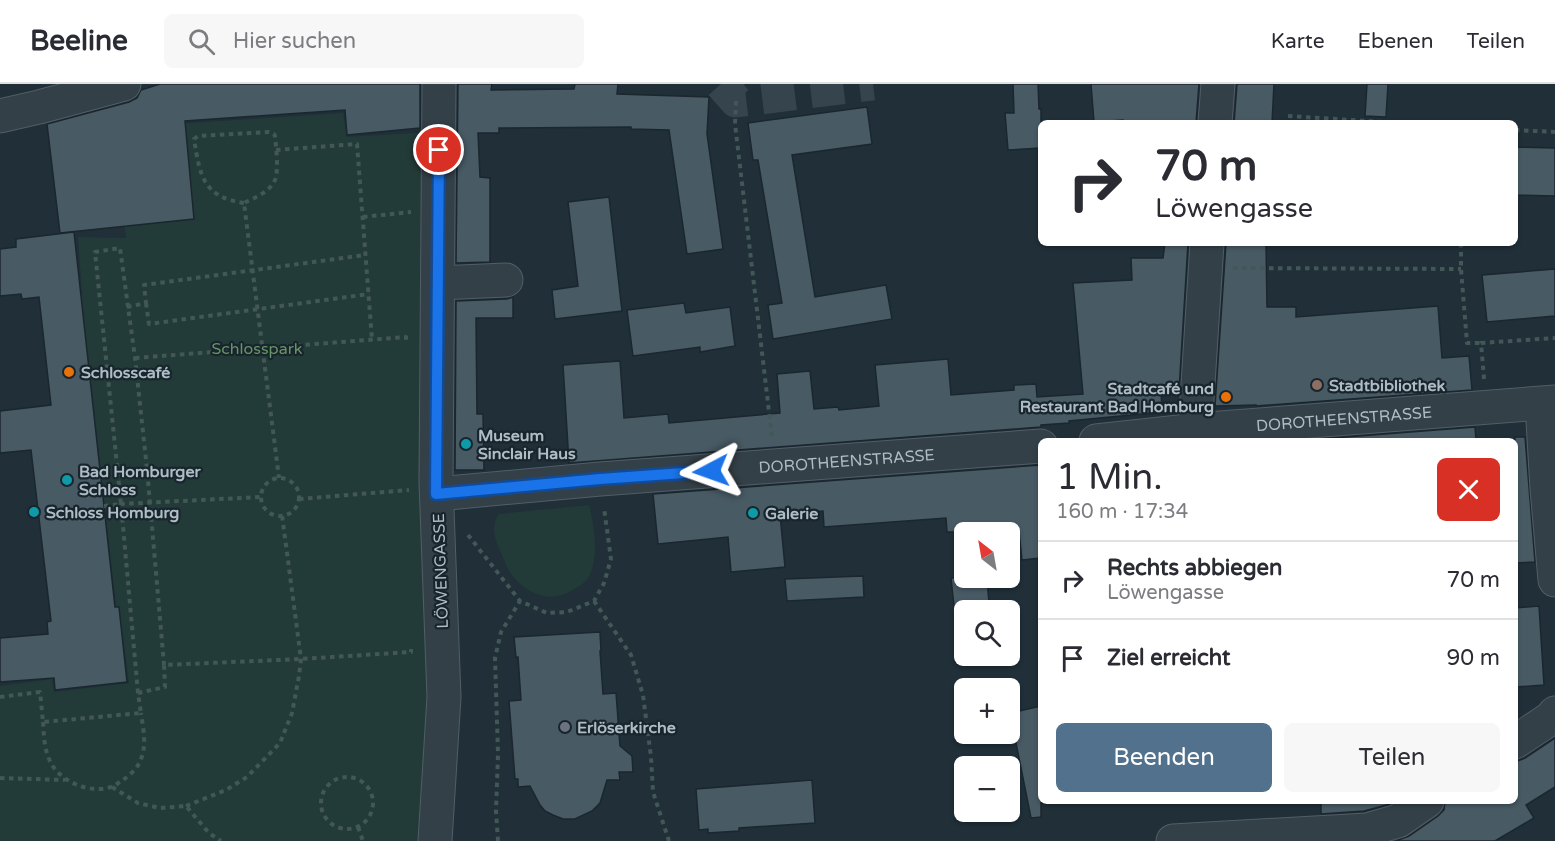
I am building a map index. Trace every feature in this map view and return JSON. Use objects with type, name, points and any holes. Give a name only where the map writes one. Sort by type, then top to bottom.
[{"type":"street","points":[[0,116],[124,84]]},
{"type":"street","name":"LÖWENGASSE","points":[[435,841],[444,697],[423,492],[438,283],[439,84]]},
{"type":"street","points":[[1215,120],[1218,84]]},
{"type":"street","points":[[1203,433],[1206,256]]},
{"type":"street","points":[[438,283],[507,280]]},
{"type":"street","points":[[1549,403],[1547,489],[1555,580]]},
{"type":"street","name":"DOROTHEENSTRASSE","points":[[1136,438],[1549,403]]},
{"type":"street","name":"DOROTHEENSTRASSE","points":[[423,492],[1038,446]]},
{"type":"street","points":[[1518,740],[1555,713]]},
{"type":"street","points":[[1173,841],[1367,830],[1398,821],[1423,804]]},
{"type":"path","points":[[736,101],[735,124],[773,446],[778,466]]},
{"type":"path","points":[[1288,116],[1352,120]]},
{"type":"path","points":[[1518,130],[1555,132]]},
{"type":"path","points":[[269,132],[274,134],[275,181],[268,189],[244,203],[228,201],[217,196],[207,185],[200,171],[194,140],[198,136],[269,132]]},
{"type":"path","points":[[276,150],[357,144],[372,340]]},
{"type":"path","points":[[244,203],[279,478]]},
{"type":"path","points":[[363,217],[411,212]]},
{"type":"path","points":[[1461,246],[1467,344],[1555,338]]},
{"type":"path","points":[[0,778],[66,780],[82,787],[103,789],[112,787],[131,774],[141,760],[145,737],[138,693],[95,252],[120,248],[135,358],[165,687],[138,693]]},
{"type":"path","points":[[365,255],[144,285],[148,324],[369,294]]},
{"type":"path","points":[[1206,256],[1461,269]]},
{"type":"path","points":[[127,307],[146,303]]},
{"type":"path","points":[[135,358],[405,337],[406,349]]},
{"type":"path","points":[[1481,343],[1486,407]]},
{"type":"path","points":[[279,478],[288,479],[297,487],[299,499],[293,510],[282,515],[270,513],[261,497],[265,485],[279,478]]},
{"type":"path","points":[[463,529],[520,601],[547,613],[567,612],[594,601],[604,583],[611,558],[600,479]]},
{"type":"path","points":[[299,499],[423,492]]},
{"type":"path","points":[[104,506],[261,497]]},
{"type":"path","points":[[112,787],[138,802],[160,808],[186,806],[226,790],[247,777],[280,743],[292,713],[301,659],[282,515]]},
{"type":"path","points":[[498,841],[495,658],[501,632],[520,601]]},
{"type":"path","points":[[594,601],[631,655],[643,695],[653,792],[669,841]]},
{"type":"path","points":[[164,666],[411,652],[411,640]]},
{"type":"path","points":[[0,697],[40,692],[45,747],[51,764],[66,780]]},
{"type":"path","points":[[43,722],[141,713]]},
{"type":"path","points":[[354,778],[365,785],[372,795],[371,813],[368,819],[358,826],[340,828],[325,817],[321,805],[323,793],[336,780],[354,778]]},
{"type":"path","points":[[186,806],[209,833],[221,841]]},
{"type":"path","points":[[358,826],[363,841]]},
{"type":"green space","name":"Schlosspark","points":[[343,113],[347,137],[432,132],[429,703],[424,841],[0,841],[0,686],[52,679],[54,692],[129,683],[119,607],[116,607],[81,296],[78,237],[126,238],[115,128]]},
{"type":"green space","points":[[589,505],[594,529],[595,553],[591,573],[587,579],[571,591],[554,596],[530,591],[517,581],[506,564],[494,533],[499,514]]},
{"type":"building","points":[[160,84],[420,84],[420,128],[347,135],[345,110],[185,121],[194,219],[60,233],[47,124],[129,102],[137,98],[141,90]]},
{"type":"building","points":[[458,84],[492,84],[491,90],[574,89],[575,84],[618,84],[617,94],[709,97],[707,134],[723,249],[687,254],[669,130],[631,129],[631,127],[499,128],[499,133],[478,133],[480,177],[490,178],[490,262],[456,263]]},
{"type":"building","points":[[1013,84],[1038,84],[1041,120],[1038,120],[1038,148],[1008,150],[1005,113],[1014,113]]},
{"type":"building","points":[[1091,84],[1199,84],[1196,120],[1094,120]]},
{"type":"building","points":[[1237,84],[1274,84],[1272,120],[1234,120]]},
{"type":"building","points":[[1367,84],[1388,84],[1386,117],[1365,116]]},
{"type":"building","points":[[867,107],[872,144],[792,155],[815,297],[886,285],[892,319],[773,339],[768,305],[782,303],[758,160],[753,160],[748,123]]},
{"type":"building","points":[[1518,147],[1555,148],[1555,196],[1518,195]]},
{"type":"building","points":[[609,197],[622,311],[555,319],[552,290],[578,286],[568,202]]},
{"type":"building","name":"Bad Homburger Schloss","points":[[74,232],[115,607],[119,607],[127,682],[55,690],[54,678],[0,682],[0,638],[48,634],[47,622],[51,621],[31,450],[0,453],[0,411],[51,405],[39,297],[22,299],[21,294],[0,296],[0,249],[16,247],[16,239]]},
{"type":"building","points":[[1165,246],[1188,246],[1179,391],[1161,390],[1162,412],[1069,421],[1069,423],[1041,425],[1041,427],[569,463],[563,365],[620,361],[624,418],[668,414],[669,423],[780,413],[777,374],[810,371],[814,409],[838,407],[839,410],[879,406],[875,365],[948,359],[951,395],[1014,390],[1014,385],[1036,384],[1037,397],[1083,394],[1073,283],[1132,280],[1131,258],[1163,258]]},
{"type":"building","points":[[1226,246],[1266,246],[1267,307],[1296,307],[1296,317],[1438,306],[1442,358],[1469,356],[1472,390],[1256,406],[1215,406]]},
{"type":"building","points":[[1555,269],[1555,316],[1487,322],[1482,275]]},
{"type":"building","points":[[513,297],[513,318],[476,318],[477,414],[483,414],[484,470],[455,470],[456,301]]},
{"type":"building","points":[[684,303],[686,313],[730,307],[735,346],[700,352],[700,347],[633,356],[627,310]]},
{"type":"building","points":[[1475,427],[1476,438],[1334,438]]},
{"type":"building","points":[[1525,437],[1535,562],[1518,563],[1518,438],[1515,438]]},
{"type":"building","points":[[1038,465],[1038,558],[1022,560],[1020,522],[954,522],[954,532],[947,532],[946,518],[824,527],[823,511],[780,514],[785,567],[731,572],[728,537],[658,544],[653,494]]},
{"type":"building","points":[[863,576],[864,597],[787,601],[785,579]]},
{"type":"building","points":[[951,578],[954,578],[954,588],[988,588],[989,600],[954,600],[954,606]]},
{"type":"building","points":[[1539,606],[1544,685],[1518,687],[1518,608]]},
{"type":"building","name":"Erlöserkirche","points":[[600,632],[603,694],[616,693],[620,746],[632,756],[633,772],[619,772],[620,780],[607,780],[600,803],[592,811],[575,819],[563,819],[545,811],[530,786],[518,787],[518,779],[515,779],[509,701],[521,700],[514,637]]},
{"type":"building","points":[[1038,707],[1038,804],[1041,804],[1041,817],[1031,818],[1016,744],[1020,744],[1020,711]]},
{"type":"building","points":[[1555,738],[1555,787],[1526,805],[1534,818],[1495,841],[1396,841],[1409,836],[1438,816],[1444,810],[1445,804],[1518,804],[1518,761]]},
{"type":"building","points":[[812,780],[815,823],[739,828],[739,831],[708,833],[708,829],[699,830],[696,789]]},
{"type":"building","points":[[1321,804],[1390,804],[1364,811],[1321,814]]},
{"type":"tunnel","points":[[721,84],[736,101],[873,84]]},
{"type":"place","name":"Schlosscafé","points":[[69,372]]},
{"type":"place","name":"Stadtbibliothek","points":[[1317,385]]},
{"type":"place","name":"Stadtcafé und Restaurant Bad Homburg","points":[[1226,397]]},
{"type":"place","name":"Museum Sinclair Haus","points":[[466,444]]},
{"type":"place","name":"Bad Homburger Schloss","points":[[67,480]]},
{"type":"place","name":"Schloss Homburg","points":[[34,512]]},
{"type":"place","name":"Galerie","points":[[753,513]]},
{"type":"place","name":"Erlöserkirche","points":[[565,727]]},
{"type":"route","points":[[439,150],[436,494],[711,471]]}]
